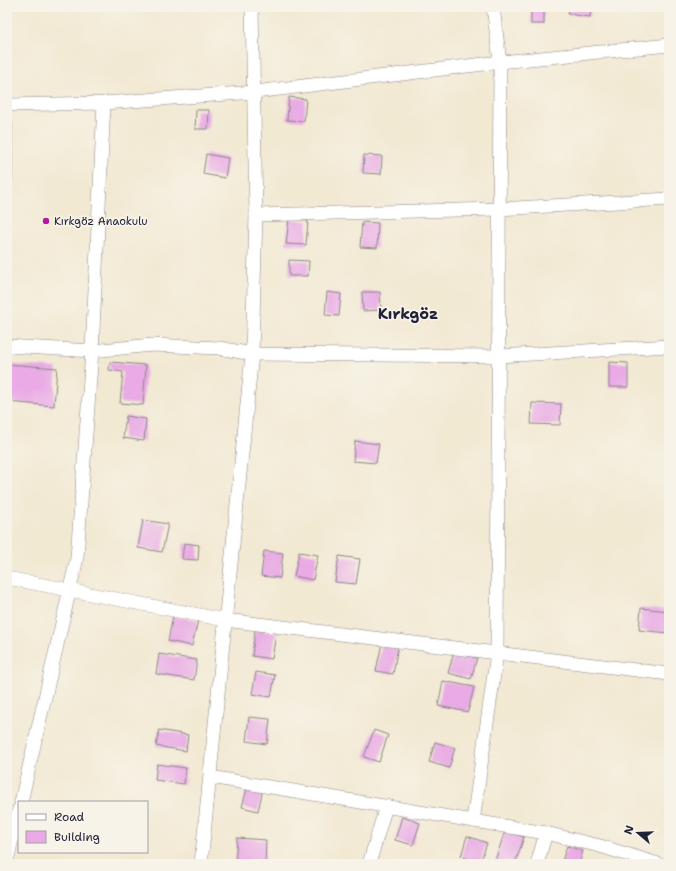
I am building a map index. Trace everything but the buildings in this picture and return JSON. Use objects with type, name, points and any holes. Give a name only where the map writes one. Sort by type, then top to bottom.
[{"type":"street","points":[[201,864],[252,354],[256,214],[255,92],[252,7]]},
{"type":"street","points":[[473,820],[497,653],[500,62],[493,7]]},
{"type":"street","points":[[7,105],[104,103],[255,92],[500,62],[669,45]]},
{"type":"street","points":[[21,801],[77,558],[92,351],[104,103]]},
{"type":"street","points":[[256,214],[499,209],[669,199]]},
{"type":"street","points":[[7,346],[92,351],[152,345],[219,348],[252,354],[498,356],[669,346]]},
{"type":"street","points":[[7,578],[225,620],[669,674]]},
{"type":"street","points":[[210,777],[546,833],[600,846],[658,864]]},
{"type":"street","points":[[369,864],[386,806]]},
{"type":"street","points":[[7,861],[18,814]]},
{"type":"street","points":[[537,864],[546,833]]},
{"type":"place","name":"Kırkgöz Anaokulu","points":[[46,221]]},
{"type":"district","name":"Kırkgöz","points":[[408,314]]}]
